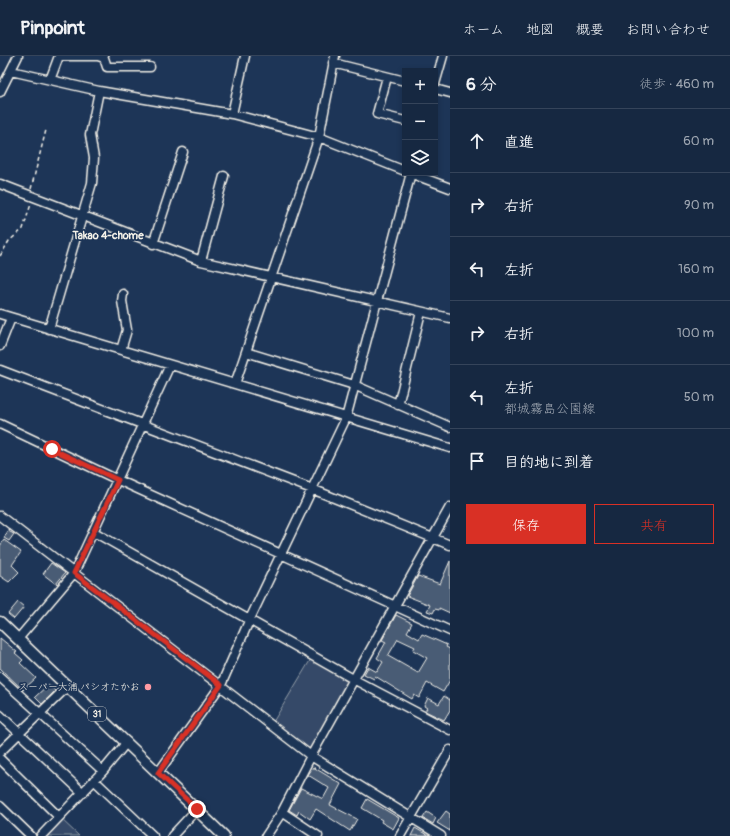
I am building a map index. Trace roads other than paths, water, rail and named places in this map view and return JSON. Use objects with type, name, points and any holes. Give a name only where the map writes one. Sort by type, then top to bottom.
[{"type":"main road","name":"31","points":[[2,627],[18,639],[68,686],[224,836]]},
{"type":"street","points":[[0,92],[6,74],[18,56]]},
{"type":"street","points":[[50,80],[59,56],[97,56],[104,58],[107,67],[150,67]]},
{"type":"street","points":[[232,114],[245,56]]},
{"type":"street","points":[[438,74],[443,56]]},
{"type":"street","points":[[235,384],[319,137],[334,59],[387,77],[402,80]]},
{"type":"street","points":[[6,74],[50,80],[99,91],[232,114],[319,137],[402,170]]},
{"type":"street","points":[[387,77],[377,114],[402,120]]},
{"type":"street","points":[[438,90],[450,93]]},
{"type":"street","points":[[49,329],[94,170],[94,158],[90,135],[99,91]]},
{"type":"street","points":[[154,244],[184,152]]},
{"type":"street","points":[[202,261],[224,176]]},
{"type":"street","points":[[158,773],[221,685],[249,621],[346,418],[410,176]]},
{"type":"street","points":[[419,176],[450,188]]},
{"type":"street","points":[[0,184],[154,244],[202,261],[450,318]]},
{"type":"street","points":[[121,350],[127,330],[122,301],[123,294]]},
{"type":"street","points":[[398,405],[421,312]]},
{"type":"street","points":[[0,314],[450,448]]},
{"type":"street","points":[[0,346],[11,318]]},
{"type":"street","points":[[246,352],[354,385],[450,427]]},
{"type":"street","points":[[18,639],[74,573],[170,365]]},
{"type":"street","points":[[0,370],[142,425],[312,488],[450,545]]},
{"type":"street","points":[[0,424],[118,480],[282,553],[450,631]]},
{"type":"street","points":[[266,836],[282,812],[311,756],[355,680],[450,507]]},
{"type":"street","points":[[0,516],[221,685],[311,756],[441,836]]},
{"type":"street","points":[[94,532],[355,680],[450,730]]},
{"type":"street","points":[[0,677],[103,771]]},
{"type":"street","points":[[0,752],[68,686]]},
{"type":"street","points":[[0,715],[83,793]]},
{"type":"street","points":[[42,836],[103,771],[127,742]]},
{"type":"street","points":[[400,836],[450,750]]},
{"type":"street","points":[[0,759],[59,817]]},
{"type":"street","points":[[94,780],[153,836]]},
{"type":"street","points":[[0,806],[31,836]]},
{"type":"street","points":[[172,836],[197,809]]},
{"type":"street","points":[[282,812],[318,836]]},
{"type":"place","name":"スーパー大浦 パシオたかお","points":[[148,687]]},
{"type":"district","name":"Takao 4-chome","points":[[108,235]]}]
